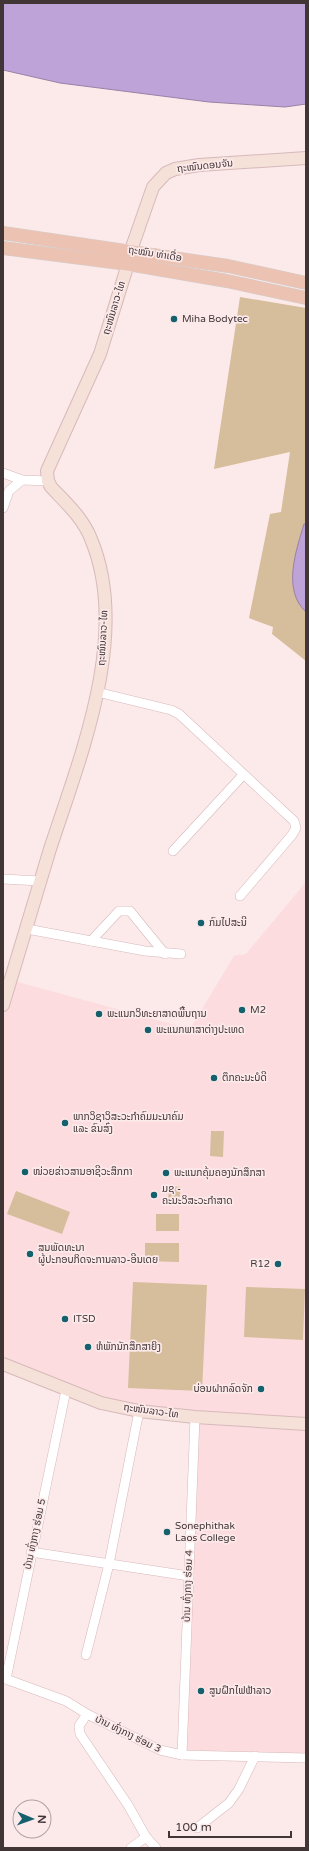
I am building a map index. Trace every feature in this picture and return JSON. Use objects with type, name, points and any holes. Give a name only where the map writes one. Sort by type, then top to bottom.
[{"type":"main road","name":"ຖະໝົນ ທ່າເດື່ອ","points":[[3,232],[131,250],[228,266],[306,282]]},
{"type":"main road","name":"ຖະໝົນ ທ່າເດື່ອ","points":[[3,248],[128,264],[227,281],[306,298]]},
{"type":"main road","points":[[128,264],[131,250]]},
{"type":"street","name":"ຖະໝົນດອນຈັນ","points":[[131,250],[153,187],[166,173],[175,168],[306,158]]},
{"type":"street","name":"ຖະໜົນລາວ-ໄທ","points":[[3,1005],[27,929],[40,881],[83,746],[97,692],[102,665],[106,613],[99,564],[92,539],[84,524],[50,487],[48,481],[49,465],[100,354],[128,264]]},
{"type":"street","points":[[3,474],[22,480],[48,481]]},
{"type":"street","points":[[3,508],[9,491],[22,480]]},
{"type":"street","points":[[97,692],[160,707],[179,714],[294,821],[296,828],[240,896]]},
{"type":"street","points":[[173,851],[243,775]]},
{"type":"street","points":[[3,879],[40,881]]},
{"type":"street","points":[[91,941],[119,911],[125,910],[130,911],[165,954]]},
{"type":"street","points":[[27,929],[165,954],[181,954]]},
{"type":"street","name":"ຖະໜົນລາວ-ໄທ","points":[[3,1364],[101,1403],[139,1411],[194,1417],[306,1424]]},
{"type":"street","name":"ບ້ານ ທົ່ງກາງ ຮ່ອມ 5","points":[[5,1678],[66,1390]]},
{"type":"street","points":[[86,1655],[108,1564],[139,1411]]},
{"type":"street","name":"ບ້ານ ທົ່ງກາງ ຮ່ອມ 4","points":[[182,1755],[194,1417]]},
{"type":"street","points":[[31,1552],[189,1576]]},
{"type":"street","name":"ບ້ານ ທົ່ງກາງ ຮ່ອມ 3","points":[[5,1678],[66,1701],[87,1714],[160,1750],[182,1755],[306,1758]]},
{"type":"street","points":[[87,1714],[79,1726],[80,1734],[128,1805],[146,1837],[156,1848]]},
{"type":"street","points":[[197,1828],[229,1802],[240,1789],[254,1756]]},
{"type":"street","points":[[131,1848],[146,1837]]},
{"type":"shaded area","points":[[3,3],[306,3],[306,104],[285,107],[209,102],[60,83],[3,70]]},
{"type":"shaded area","points":[[240,297],[306,308],[306,661],[272,634],[273,627],[249,618],[270,514],[281,512],[290,452],[214,469]]},
{"type":"shaded area","points":[[304,524],[306,524],[306,612],[294,593],[293,582],[295,558]]},
{"type":"shaded area","name":"ມຊ - ຄະນະວິສະວະກຳສາດ","points":[[306,882],[306,1421],[221,1416],[102,1401],[3,1361],[3,1016],[14,981],[190,1029],[234,956],[246,954]]},
{"type":"shaded area","points":[[211,1131],[224,1131],[223,1157],[210,1156]]},
{"type":"shaded area","points":[[170,1186],[181,1187],[179,1200],[168,1198]]},
{"type":"shaded area","points":[[16,1191],[70,1212],[62,1234],[7,1214]]},
{"type":"shaded area","points":[[156,1214],[179,1214],[179,1231],[156,1231]]},
{"type":"shaded area","points":[[145,1243],[179,1243],[179,1262],[145,1261]]},
{"type":"shaded area","points":[[133,1282],[207,1285],[202,1391],[128,1388]]},
{"type":"shaded area","points":[[246,1287],[305,1289],[303,1340],[244,1337]]},
{"type":"shaded area","points":[[197,1420],[306,1427],[306,1756],[185,1753]]},
{"type":"place","name":"Miha Bodytec","points":[[174,319]]},
{"type":"place","name":"ກົມໄປສະນີ","points":[[201,923]]},
{"type":"place","name":"M2","points":[[242,1010]]},
{"type":"place","name":"ພະແນກວິທະຍາສາດພື້ນຖານ","points":[[99,1014]]},
{"type":"place","name":"ພະແນກພາສາຕ່າງປະເທດ","points":[[148,1030]]},
{"type":"place","name":"ຕຶກຄະນະບໍດີ","points":[[214,1078]]},
{"type":"place","name":"ພາກວິຊາວິສະວະກຳຄົມມະນາຄົມ ແລະ ຂົນສົ່ງ","points":[[65,1123]]},
{"type":"place","name":"ໜ່ວຍຂ່າວສານອາຊີວະສຶກກາ","points":[[25,1172]]},
{"type":"place","name":"ພະແນກຄຸ້ມຄອງນັກສຶກສາ","points":[[166,1173]]},
{"type":"place","name":"ມຊ - ຄະນະວິສະວະກຳສາດ","points":[[154,1195]]},
{"type":"place","name":"ສູນພັດທະນາ ຜູ້ປະກອບກິດຈະການລາວ-ອີນເດຍ","points":[[30,1254]]},
{"type":"place","name":"R12","points":[[278,1264]]},
{"type":"place","name":"ITSD","points":[[65,1319]]},
{"type":"place","name":"ຫໍພັກນັກສຶກສາຍິງ","points":[[88,1347]]},
{"type":"place","name":"ບ່ອນຝາກລົດຈັກ","points":[[261,1389]]},
{"type":"place","name":"Sonephithak Laos College","points":[[167,1532]]},
{"type":"place","name":"ສູນຝຶກໄຟຟ້າລາວ","points":[[201,1691]]}]
